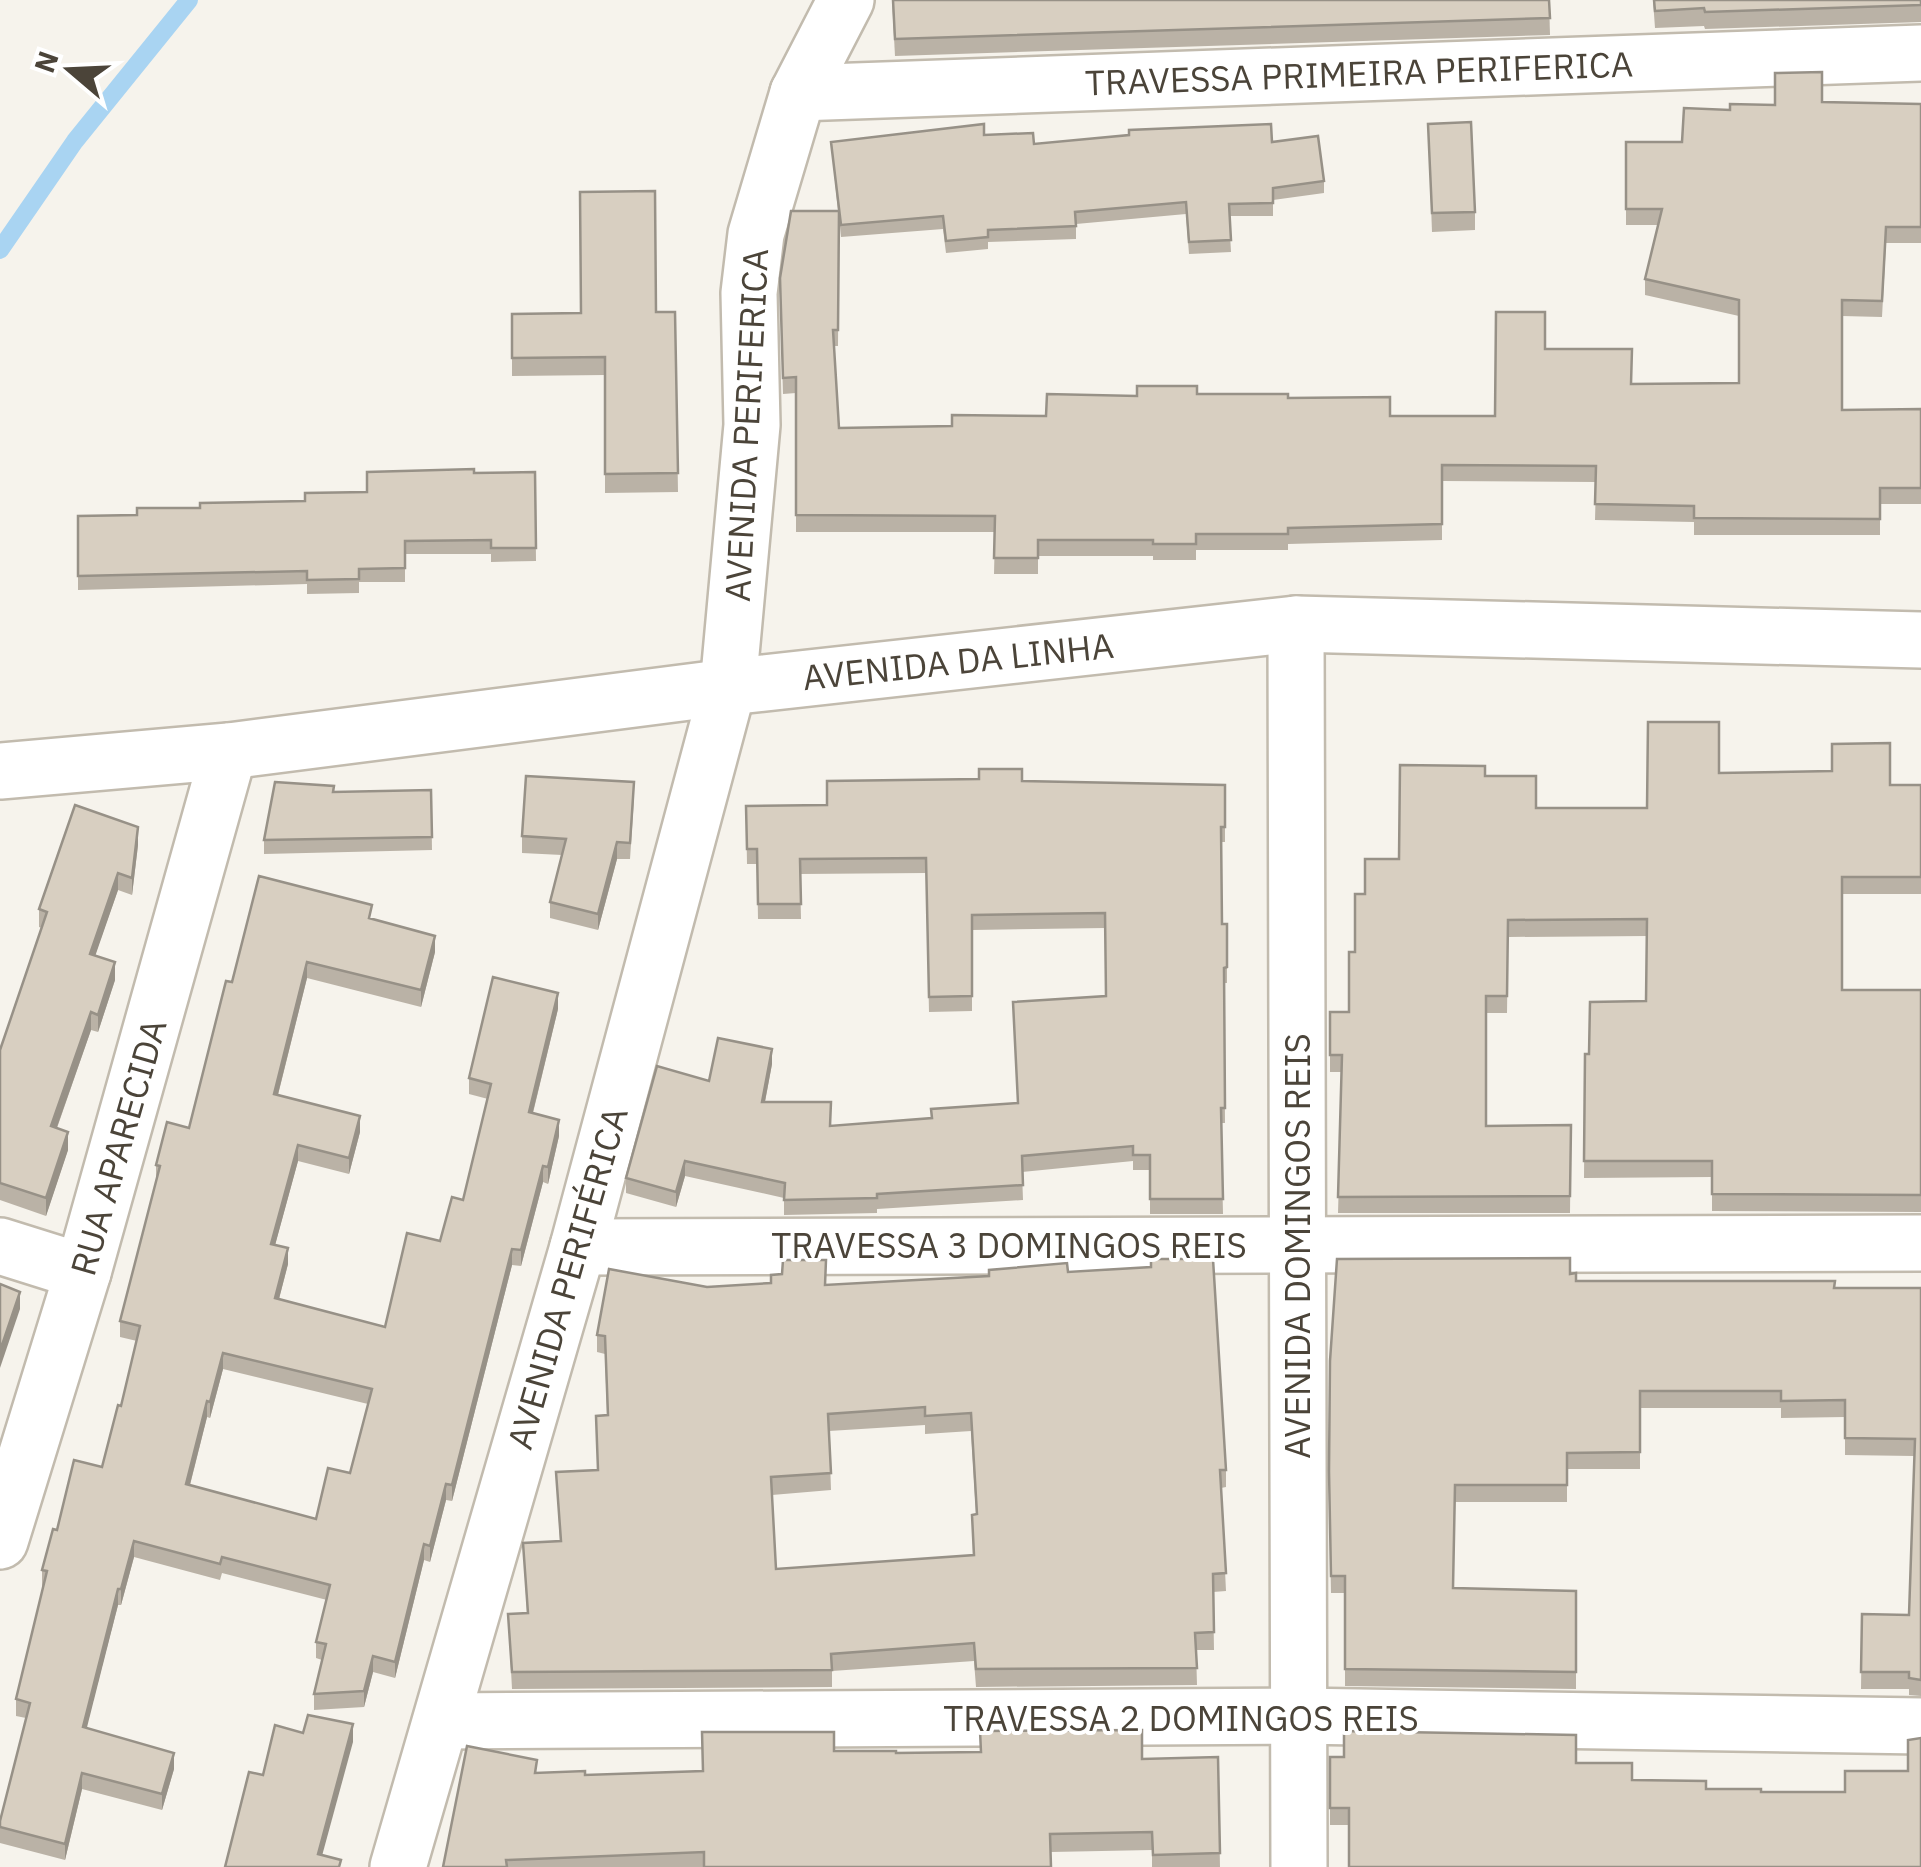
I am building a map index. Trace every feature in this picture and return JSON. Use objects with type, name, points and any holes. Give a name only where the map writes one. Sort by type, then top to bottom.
[{"type":"street","name":"AVENIDA PERIFERICA","points":[[728,687],[752,425],[751,274],[756,234],[798,93],[846,0]]},
{"type":"street","name":"TRAVESSA PRIMEIRA PERIFERICA","points":[[798,93],[1921,53]]},
{"type":"street","name":"AVENIDA DA LINHA","points":[[0,771],[229,751],[728,687],[1296,624],[1921,640]]},
{"type":"street","name":"AVENIDA DOMINGOS REIS","points":[[1296,624],[1299,1867]]},
{"type":"street","name":"AVENIDA PERIFÉRICA","points":[[398,1867],[578,1246],[728,687]]},
{"type":"street","name":"RUA APARECIDA","points":[[0,1541],[83,1272],[229,751]]},
{"type":"street","name":"TRAVESSA 3 DOMINGOS REIS","points":[[578,1246],[1921,1243]]},
{"type":"street","points":[[0,1246],[83,1272]]},
{"type":"street","name":"TRAVESSA 2 DOMINGOS REIS","points":[[441,1721],[1298,1716],[1921,1726]]},
{"type":"building","points":[[893,0],[1549,0],[1550,18],[895,39]]},
{"type":"building","points":[[1654,0],[1921,0],[1921,5],[1705,12],[1704,8],[1655,11]]},
{"type":"building","points":[[1822,72],[1822,102],[1921,104],[1921,227],[1886,227],[1882,301],[1842,300],[1842,410],[1921,409],[1921,488],[1880,488],[1880,519],[1694,518],[1694,506],[1595,504],[1596,466],[1442,465],[1442,524],[1288,528],[1288,534],[1196,534],[1196,544],[1038,540],[1038,558],[994,558],[995,516],[796,515],[796,377],[783,378],[780,278],[791,211],[839,211],[838,330],[833,330],[839,428],[952,426],[952,415],[1046,416],[1047,394],[1137,396],[1137,386],[1197,386],[1197,394],[1288,394],[1288,398],[1390,397],[1390,416],[1495,416],[1496,312],[1545,312],[1545,349],[1632,349],[1631,384],[1739,383],[1739,300],[1645,279],[1662,209],[1626,209],[1626,142],[1682,142],[1684,108],[1730,110],[1730,104],[1775,105],[1775,73]]},
{"type":"building","points":[[1471,122],[1475,212],[1432,213],[1428,124]]},
{"type":"building","points":[[984,124],[984,135],[1033,133],[1034,144],[1129,135],[1129,130],[1271,124],[1272,142],[1318,136],[1324,181],[1273,188],[1273,203],[1229,204],[1231,240],[1189,242],[1186,202],[1075,212],[1076,226],[988,230],[988,237],[946,241],[943,216],[841,225],[831,142]]},
{"type":"building","points":[[655,191],[656,312],[675,312],[678,473],[605,474],[605,357],[512,358],[512,314],[581,313],[580,192]]},
{"type":"building","points":[[474,469],[474,473],[535,472],[536,548],[491,548],[491,540],[405,541],[405,568],[359,569],[359,579],[307,580],[307,571],[78,576],[78,516],[137,515],[137,508],[200,508],[200,503],[305,501],[305,493],[367,492],[367,472]]},
{"type":"building","points":[[1648,722],[1719,722],[1719,773],[1832,771],[1832,744],[1890,743],[1890,785],[1921,785],[1921,877],[1842,877],[1842,990],[1921,990],[1921,1195],[1712,1194],[1712,1161],[1584,1161],[1585,1054],[1589,1054],[1590,1002],[1646,1001],[1647,919],[1508,920],[1507,996],[1486,996],[1486,1126],[1571,1125],[1570,1196],[1338,1197],[1342,1055],[1330,1055],[1330,1012],[1349,1012],[1349,952],[1355,952],[1355,894],[1365,894],[1365,859],[1399,859],[1400,765],[1485,766],[1485,776],[1536,776],[1536,808],[1647,808]]},
{"type":"building","points":[[979,769],[1022,769],[1022,781],[1225,785],[1225,827],[1221,827],[1222,924],[1227,924],[1225,1108],[1221,1108],[1223,1199],[1150,1199],[1150,1155],[1133,1155],[1133,1146],[1022,1156],[1023,1185],[877,1194],[877,1198],[784,1200],[785,1183],[685,1161],[676,1192],[626,1178],[657,1066],[709,1081],[718,1038],[772,1049],[762,1102],[831,1102],[830,1126],[932,1118],[931,1109],[1018,1103],[1013,1002],[1106,996],[1105,913],[972,915],[972,996],[929,997],[926,858],[800,859],[801,904],[758,904],[757,849],[747,849],[746,806],[827,805],[827,781],[979,779]]},
{"type":"building","points":[[526,776],[634,782],[630,843],[617,842],[598,914],[550,902],[566,839],[522,836]]},
{"type":"building","points":[[275,782],[334,786],[333,792],[431,790],[432,837],[264,840]]},
{"type":"building","points":[[75,805],[138,827],[132,878],[118,873],[90,954],[115,962],[98,1015],[91,1012],[51,1126],[68,1132],[46,1198],[0,1183],[0,1050],[47,912],[39,909]]},
{"type":"building","points":[[259,876],[372,905],[369,918],[435,936],[421,990],[307,962],[274,1094],[360,1116],[349,1158],[298,1145],[271,1244],[288,1248],[275,1298],[385,1327],[407,1233],[440,1241],[452,1197],[463,1200],[491,1084],[469,1078],[493,977],[558,993],[529,1112],[559,1120],[521,1250],[512,1249],[452,1485],[446,1484],[430,1546],[424,1544],[395,1662],[373,1656],[364,1691],[314,1694],[326,1644],[316,1642],[330,1585],[222,1557],[220,1564],[134,1541],[83,1727],[174,1753],[162,1794],[82,1773],[65,1844],[0,1827],[30,1703],[16,1699],[47,1571],[42,1570],[53,1529],[57,1530],[74,1460],[102,1467],[118,1405],[121,1406],[140,1326],[120,1321],[160,1166],[156,1165],[167,1122],[189,1128],[226,981],[232,982]],"holes":[[[223,1353],[372,1389],[350,1473],[328,1468],[316,1519],[186,1484]]]},
{"type":"building","points":[[1570,1258],[1570,1274],[1576,1273],[1576,1281],[1835,1281],[1834,1288],[1921,1288],[1921,1680],[1909,1678],[1909,1672],[1861,1672],[1862,1614],[1909,1615],[1915,1439],[1845,1438],[1845,1400],[1781,1401],[1781,1391],[1640,1391],[1640,1452],[1567,1453],[1567,1485],[1455,1485],[1453,1588],[1576,1591],[1576,1672],[1345,1669],[1345,1576],[1331,1576],[1330,1361],[1337,1259]]},
{"type":"building","points":[[1151,1259],[1213,1259],[1226,1470],[1220,1470],[1226,1573],[1213,1574],[1214,1632],[1195,1633],[1197,1668],[976,1669],[974,1643],[831,1654],[832,1670],[512,1672],[508,1614],[528,1613],[523,1543],[561,1541],[556,1472],[598,1470],[596,1416],[608,1415],[605,1336],[597,1335],[609,1269],[707,1287],[771,1283],[771,1275],[782,1274],[783,1260],[826,1260],[825,1285],[989,1276],[989,1270],[1067,1263],[1068,1272],[1151,1267]],"holes":[[[925,1407],[925,1416],[971,1413],[977,1514],[972,1515],[974,1555],[776,1569],[771,1477],[831,1473],[828,1414]]]},
{"type":"building","points":[[0,1284],[20,1292],[0,1351]]},
{"type":"building","points":[[308,1715],[353,1724],[318,1854],[341,1860],[339,1867],[225,1867],[249,1772],[263,1775],[275,1725],[303,1733]]},
{"type":"building","points":[[1142,1730],[1142,1759],[1218,1757],[1220,1853],[1153,1855],[1152,1832],[1050,1834],[1051,1867],[704,1867],[704,1852],[506,1860],[507,1867],[443,1867],[467,1746],[537,1760],[535,1773],[585,1771],[585,1775],[703,1771],[702,1732],[834,1732],[834,1751],[896,1753],[981,1752],[980,1731]]},
{"type":"building","points":[[1344,1731],[1576,1735],[1576,1763],[1632,1763],[1632,1780],[1706,1781],[1706,1789],[1761,1792],[1845,1792],[1845,1771],[1908,1771],[1908,1740],[1921,1738],[1921,1867],[1349,1867],[1349,1808],[1330,1808],[1330,1757],[1344,1757]]},
{"type":"waterway","points":[[0,250],[75,141],[189,0]]}]
